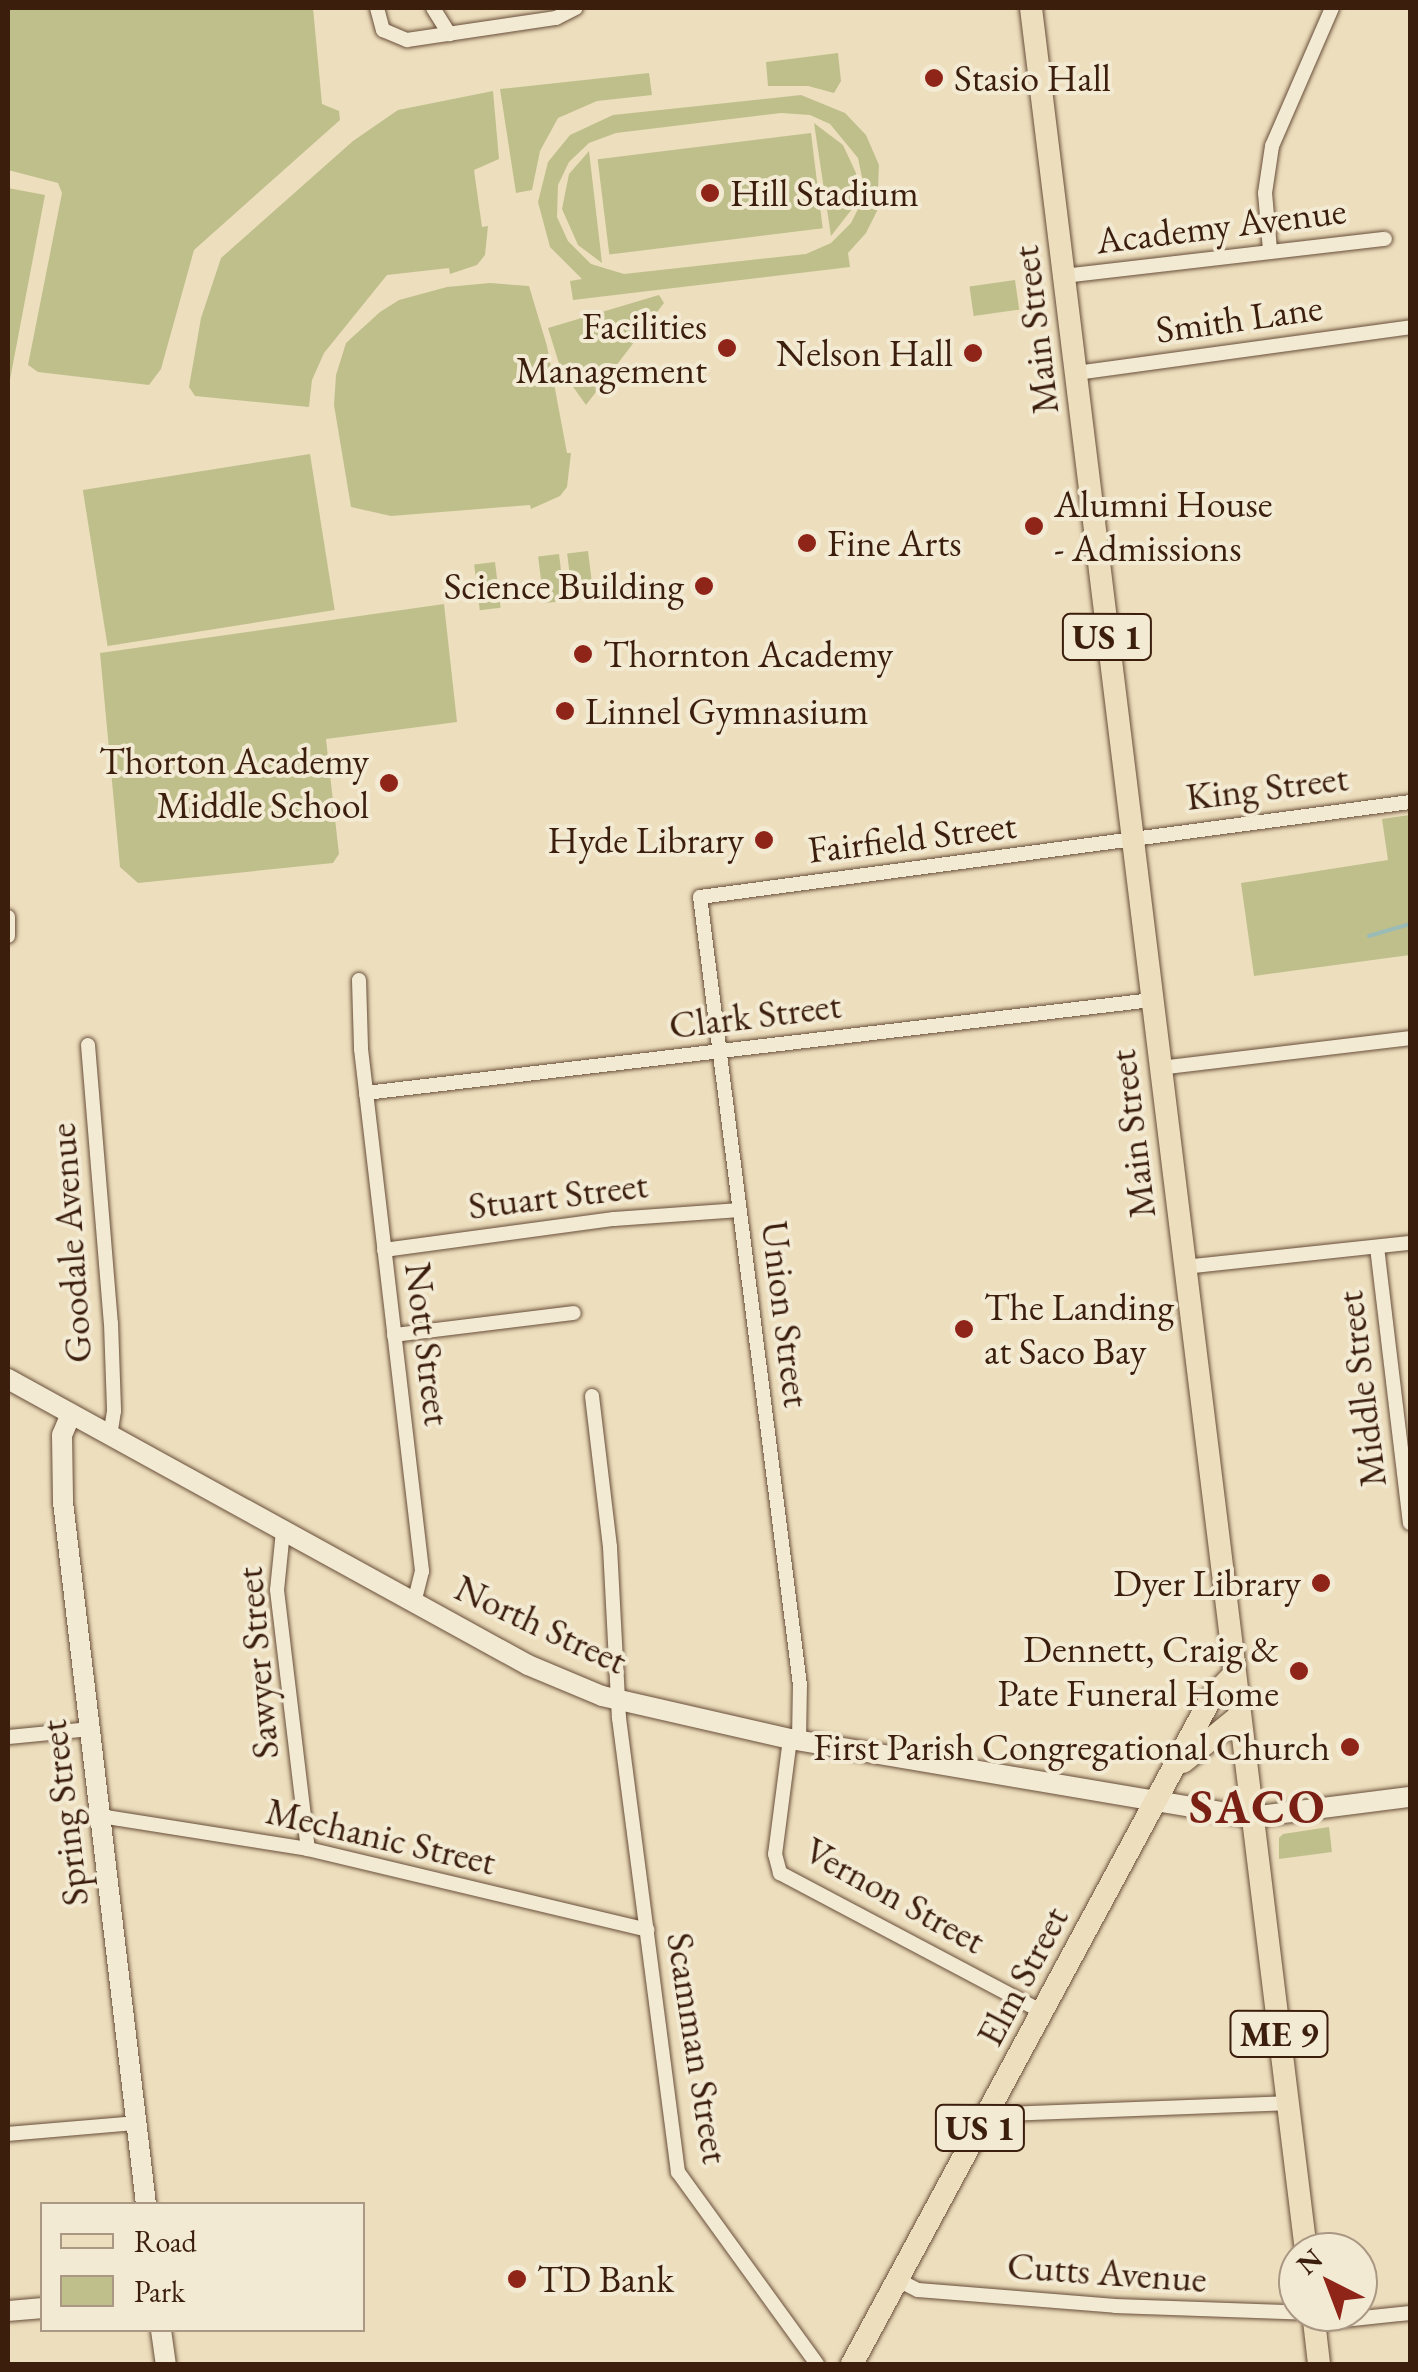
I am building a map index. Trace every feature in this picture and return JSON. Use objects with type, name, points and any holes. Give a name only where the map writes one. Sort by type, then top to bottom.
[{"type":"main road","name":"Main Street","points":[[1031,8],[1303,2232]]},
{"type":"main road","name":"North Street","points":[[8,1379],[549,1676],[617,1700],[795,1740],[1250,1817],[1410,1797]]},
{"type":"main road","name":"Spring Street","points":[[71,1414],[62,1436],[61,1479],[146,2202]]},
{"type":"main road","name":"Elm Street","points":[[852,2364],[1166,1779],[1216,1689],[1233,1674]]},
{"type":"main road","name":"Elm Street","points":[[1166,1779],[1238,1717]]},
{"type":"main road","points":[[8,2311],[40,2308]]},
{"type":"main road","points":[[161,2332],[166,2364]]},
{"type":"main road","points":[[1316,2332],[1319,2364]]},
{"type":"street","points":[[377,8],[379,25],[393,37],[413,40],[556,18],[576,8]]},
{"type":"street","points":[[433,8],[449,34]]},
{"type":"street","points":[[1270,250],[1264,194],[1272,146],[1332,8]]},
{"type":"street","name":"Academy Avenue","points":[[1064,276],[1384,240]]},
{"type":"street","name":"Smith Lane","points":[[1076,373],[1410,327]]},
{"type":"street","name":"King Street","points":[[1131,838],[1410,802]]},
{"type":"street","name":"Fairfield Street","points":[[700,896],[969,864],[1131,838]]},
{"type":"street","name":"Union Street","points":[[700,896],[800,1685],[795,1740]]},
{"type":"street","points":[[8,916],[8,936]]},
{"type":"street","name":"Nott Street","points":[[359,980],[366,1093],[422,1570],[414,1602]]},
{"type":"street","name":"Clark Street","points":[[366,1093],[1152,1000]]},
{"type":"street","points":[[1159,1068],[1410,1038]]},
{"type":"street","name":"Goodale Avenue","points":[[88,1045],[111,1323],[114,1411],[110,1435]]},
{"type":"street","name":"Stuart Street","points":[[384,1250],[614,1219],[740,1210]]},
{"type":"street","points":[[1184,1267],[1410,1243]]},
{"type":"street","name":"Middle Street","points":[[1376,1247],[1410,1523]]},
{"type":"street","points":[[394,1335],[574,1313]]},
{"type":"street","name":"Scamman Street","points":[[592,1396],[616,1614],[617,1700],[678,2172],[817,2364]]},
{"type":"street","name":"Sawyer Street","points":[[283,1531],[278,1551],[279,1611],[308,1849]]},
{"type":"street","points":[[8,1736],[88,1729]]},
{"type":"street","name":"Vernon Street","points":[[795,1740],[775,1854],[780,1873],[1042,2012]]},
{"type":"street","name":"Mechanic Street","points":[[100,1816],[308,1849],[647,1930]]},
{"type":"street","points":[[990,2110],[1004,2114],[1286,2102]]},
{"type":"street","points":[[8,2134],[137,2122]]},
{"type":"street","name":"Cutts Avenue","points":[[898,2280],[918,2290],[1278,2314]]},
{"type":"street","name":"Cutts Avenue","points":[[1378,2314],[1410,2313]]},
{"type":"green space","points":[[8,8],[313,8],[322,104],[339,111],[340,120],[194,250],[161,369],[149,385],[38,372],[28,365],[62,193],[58,183],[8,170]]},
{"type":"green space","points":[[838,53],[841,81],[834,93],[808,86],[768,86],[766,62]]},
{"type":"green space","points":[[649,73],[652,95],[597,101],[558,118],[540,151],[532,190],[516,193],[500,89]]},
{"type":"green space","points":[[493,91],[499,159],[474,170],[482,227],[488,226],[485,255],[477,265],[450,274],[449,268],[387,275],[324,353],[312,380],[309,407],[195,396],[189,387],[201,318],[221,258],[353,141],[398,110]]},
{"type":"green space","points":[[801,95],[845,113],[866,135],[879,165],[877,211],[866,233],[848,253],[850,267],[573,300],[570,281],[582,279],[550,247],[538,202],[548,162],[570,135],[613,115]],"holes":[[[781,113],[810,115],[830,124],[858,158],[863,182],[860,205],[851,223],[831,243],[806,254],[624,274],[591,264],[568,241],[557,217],[558,185],[569,162],[589,143],[616,133]]]},
{"type":"green space","points":[[814,123],[843,145],[856,173],[852,209],[831,236]]},
{"type":"green space","name":"Hill Stadium","points":[[811,133],[823,228],[609,254],[598,159]]},
{"type":"green space","points":[[589,151],[602,263],[578,245],[562,209],[569,174]]},
{"type":"green space","points":[[8,188],[45,195],[8,390]]},
{"type":"green space","points":[[1015,280],[1019,310],[974,316],[969,286]]},
{"type":"green space","points":[[490,283],[529,286],[547,346],[567,453],[571,453],[567,487],[560,496],[531,509],[530,505],[391,516],[351,507],[334,405],[336,375],[346,343],[399,300],[447,287]]},
{"type":"green space","points":[[659,295],[664,303],[586,405],[561,370],[548,328]]},
{"type":"green space","points":[[310,454],[335,610],[108,646],[83,490]]},
{"type":"green space","points":[[588,551],[594,598],[573,600],[567,554]]},
{"type":"green space","points":[[559,554],[565,601],[544,603],[538,557]]},
{"type":"green space","points":[[495,562],[501,608],[480,610],[474,565]]},
{"type":"green space","points":[[444,604],[457,722],[326,739],[339,854],[333,863],[138,883],[120,867],[100,653]]},
{"type":"green space","points":[[1410,815],[1410,955],[1254,976],[1241,883],[1388,860],[1382,819]]},
{"type":"green space","points":[[1329,1827],[1332,1852],[1279,1859],[1279,1838],[1283,1834]]},
{"type":"waterway","points":[[1369,936],[1410,924]]},
{"type":"place","name":"Stasio Hall","points":[[934,78]]},
{"type":"place","name":"Hill Stadium","points":[[710,193]]},
{"type":"place","name":"Facilities Management","points":[[727,348]]},
{"type":"place","name":"Nelson Hall","points":[[973,353]]},
{"type":"place","name":"Alumni House - Admissions","points":[[1034,526]]},
{"type":"place","name":"Fine Arts","points":[[807,543]]},
{"type":"place","name":"Science Building","points":[[704,586]]},
{"type":"place","name":"Thornton Academy","points":[[583,654]]},
{"type":"place","name":"Linnel Gymnasium","points":[[565,711]]},
{"type":"place","name":"Thorton Academy Middle School","points":[[389,783]]},
{"type":"place","name":"Hyde Library","points":[[764,840]]},
{"type":"place","name":"The Landing at Saco Bay","points":[[964,1329]]},
{"type":"place","name":"Dyer Library","points":[[1321,1583]]},
{"type":"place","name":"Dennett, Craig & Pate Funeral Home","points":[[1299,1671]]},
{"type":"place","name":"First Parish Congregational Church","points":[[1350,1747]]},
{"type":"place","name":"TD Bank","points":[[517,2279]]},
{"type":"district","name":"SACO","points":[[1258,1807]]}]
